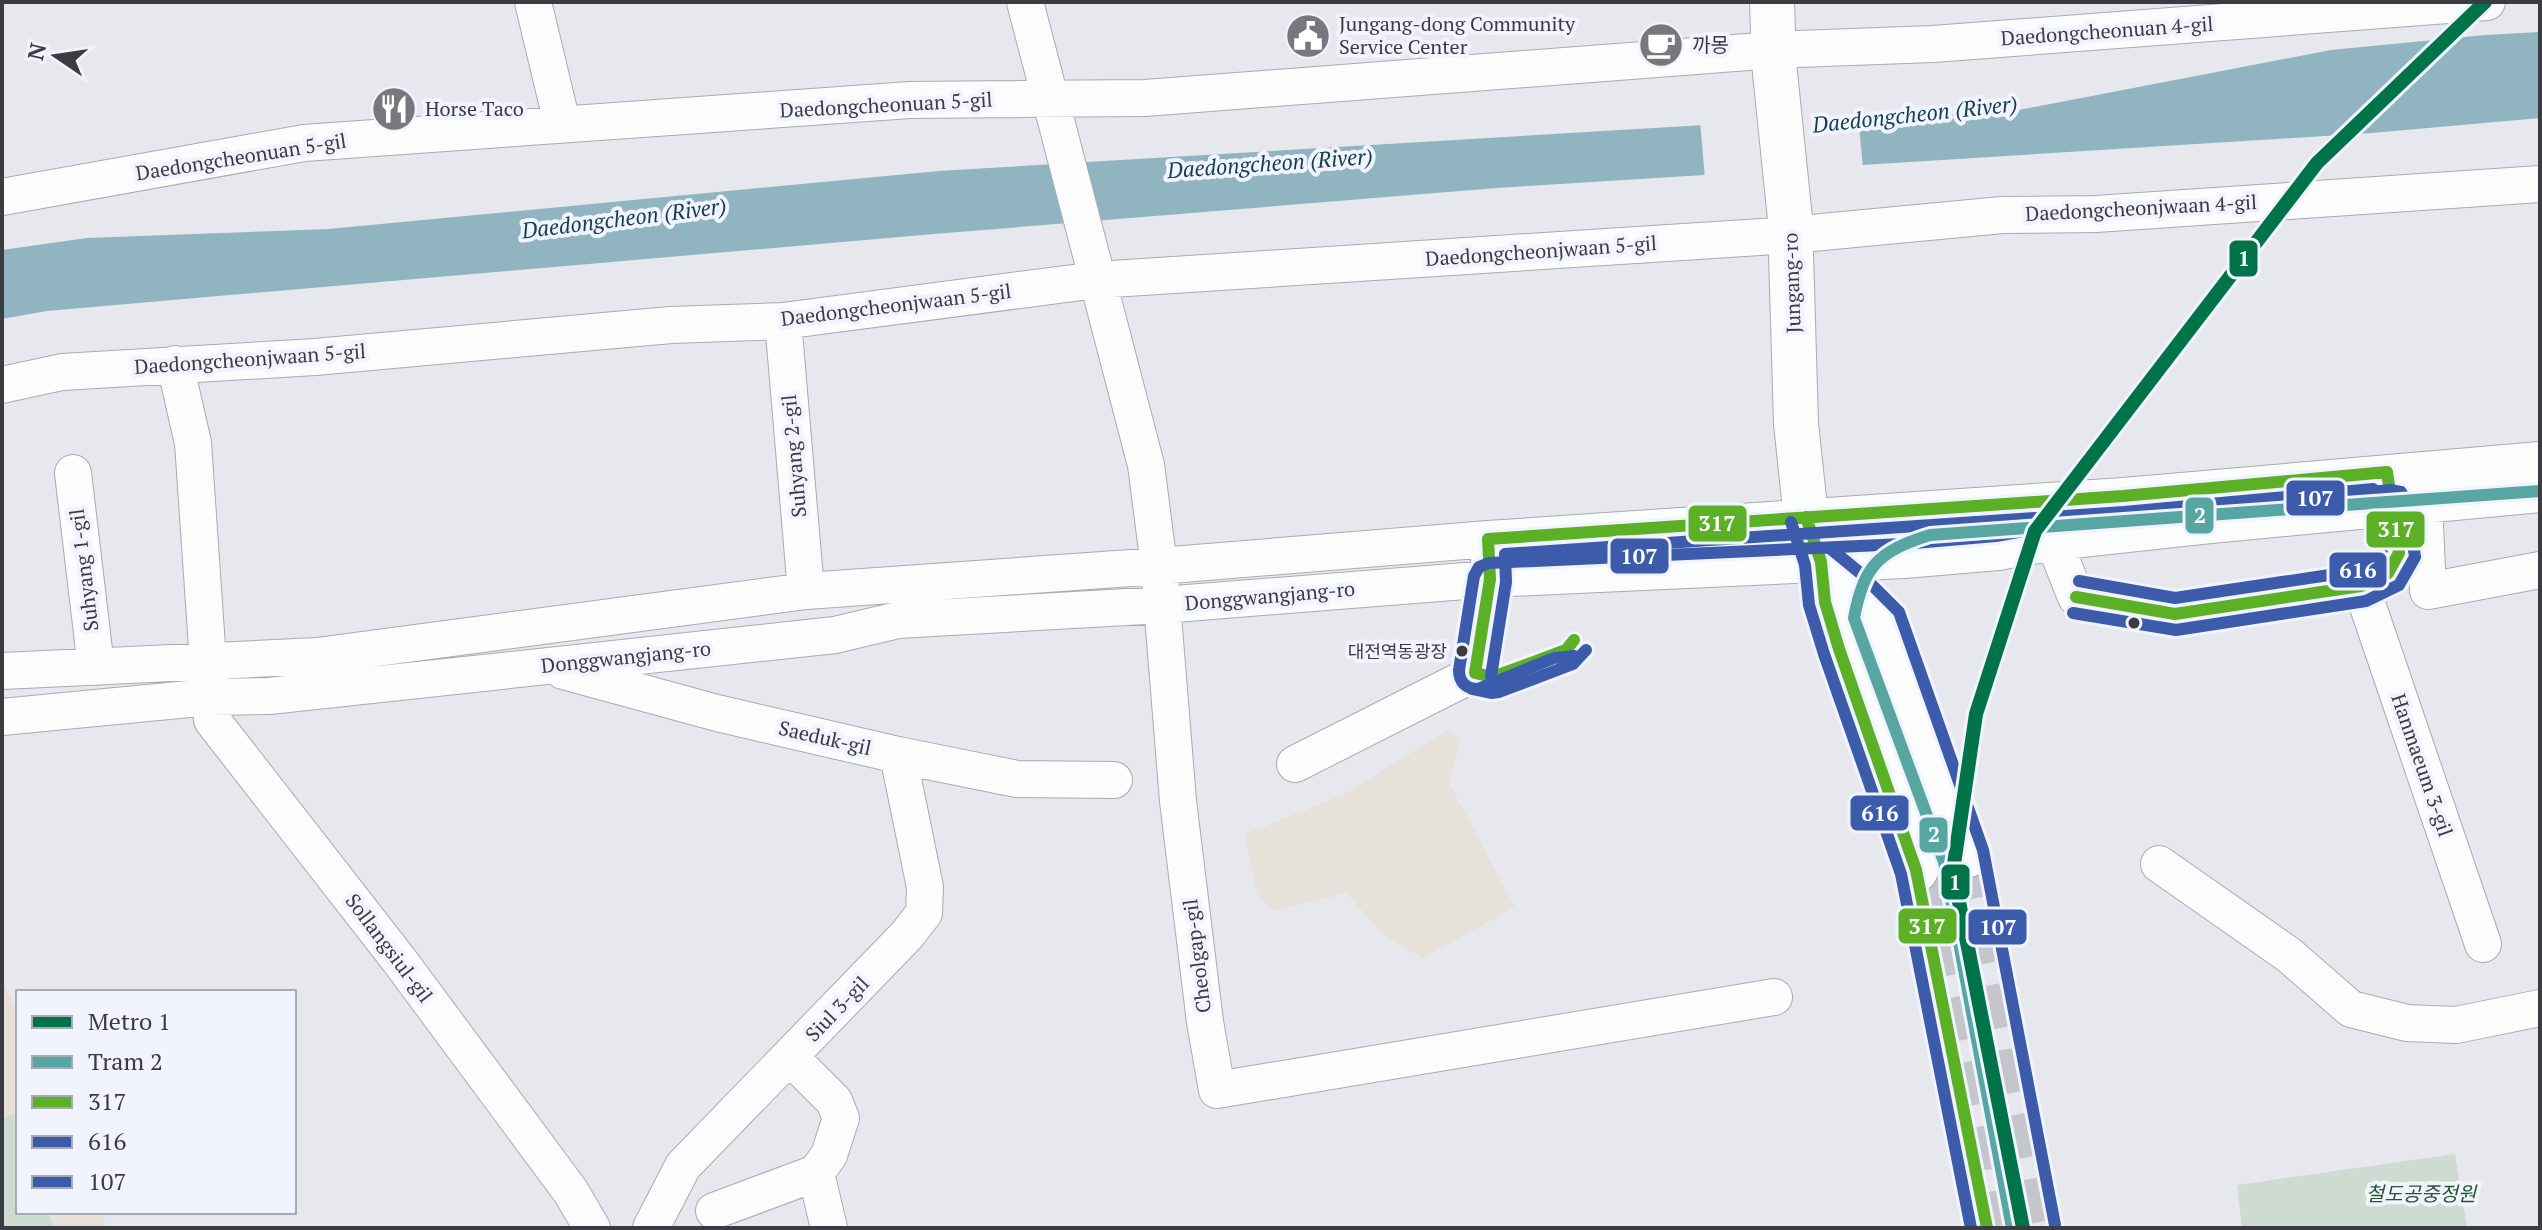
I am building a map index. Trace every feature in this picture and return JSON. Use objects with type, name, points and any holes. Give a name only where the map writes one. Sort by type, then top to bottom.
[{"type":"main road","name":"Jungang-ro","points":[[1772,2],[1774,57],[1791,227],[1796,424],[1806,517],[1821,562],[1825,602],[1835,637],[1916,870]]},
{"type":"main road","points":[[1821,562],[1848,583],[1884,619],[1968,855]]},
{"type":"street","points":[[533,2],[562,123]]},
{"type":"street","points":[[1025,2],[1052,106]]},
{"type":"street","name":"Daedongcheonuan 4-gil","points":[[1774,57],[2487,2]]},
{"type":"street","name":"Daedongcheonuan 5-gil","points":[[2,197],[304,143],[910,100],[1052,106],[1774,57]]},
{"type":"street","name":"Cheolgap-gil","points":[[1052,106],[1146,465],[1159,566],[1178,801],[1205,1022],[1217,1090],[1774,997]]},
{"type":"street","name":"Daedongcheonjwaan 4-gil","points":[[1791,227],[2002,215],[2096,214],[2540,184]]},
{"type":"street","name":"Daedongcheonjwaan 5-gil","points":[[2,385],[62,372],[315,357],[671,325],[783,321],[1094,272],[1791,227]]},
{"type":"street","name":"Suhyang 2-gil","points":[[783,321],[806,591]]},
{"type":"street","name":"Sollangsiul-gil","points":[[175,364],[193,443],[212,720],[399,960],[571,1192],[592,1228]]},
{"type":"street","name":"Donggwangjang-ro","points":[[2,717],[210,697],[269,696],[835,635],[898,620],[1162,605],[1490,579],[1904,560],[1998,552],[2401,494],[2540,460]]},
{"type":"street","name":"Suhyang 1-gil","points":[[73,473],[96,667]]},
{"type":"street","points":[[2401,494],[2428,591],[2540,570]]},
{"type":"street","points":[[2054,542],[2076,597],[2175,614],[2361,586],[2388,573],[2399,553],[2401,494]]},
{"type":"street","name":"Donggwangjang-ro","points":[[3,663],[96,667],[317,656],[806,591],[1806,517],[2123,496],[2540,494]]},
{"type":"street","points":[[1295,764],[1475,673],[1490,579],[1488,539]]},
{"type":"street","name":"Hanmaeum 3-gil","points":[[2361,586],[2483,944]]},
{"type":"street","name":"Saeduk-gil","points":[[542,665],[717,713],[1017,779],[1114,780]]},
{"type":"street","name":"Siul 3-gil","points":[[651,1228],[683,1166],[907,935],[924,913],[925,887],[898,755]]},
{"type":"street","points":[[2159,864],[2289,955],[2351,1009],[2407,1023],[2456,1025],[2540,1008]]},
{"type":"street","points":[[714,1211],[816,1173],[829,1155],[841,1118],[834,1101],[790,1057]]},
{"type":"street","points":[[816,1173],[829,1228]]},
{"type":"shaded area","points":[[1448,730],[1461,739],[1449,783],[1515,907],[1423,958],[1384,936],[1347,893],[1274,911],[1257,894],[1245,834],[1345,794]]},
{"type":"shaded area","points":[[2,980],[16,1010],[16,1214],[102,1214],[107,1228],[2,1228]]},
{"type":"green space","points":[[14,1114],[16,1120],[16,1214],[49,1214],[54,1228],[2,1228],[2,1119]]},
{"type":"green space","name":"철도공중정원","points":[[2455,1154],[2467,1228],[2242,1228],[2237,1185]]},
{"type":"water","name":"Daedongcheon (River)","points":[[2540,32],[2540,118],[2372,133],[1497,188],[47,311],[2,319],[2,250],[87,238],[328,229],[939,171],[1771,121],[2008,112],[2331,50]]},
{"type":"pier","points":[[1858,113],[1863,169],[1705,179],[1700,121]]},
{"type":"tunnel","points":[[1968,855],[2039,1228]]},
{"type":"tunnel","points":[[1916,870],[1987,1228]]},
{"type":"metro line","name":"1","points":[[2023,1228],[1953,871],[1976,714],[2035,531],[2317,163],[2485,2]]},
{"type":"tram line","name":"2","points":[[2012,1228],[1944,862],[1854,618],[1869,573],[1886,554],[1930,535],[2540,491]]},
{"type":"transit line","name":"317","points":[[1475,673],[1490,579],[1488,539],[2123,496],[2387,472],[2399,553],[2388,573],[2361,586],[2175,614],[2076,597]]},
{"type":"transit line","name":"616","points":[[1491,676],[1506,582],[1505,554],[2124,512],[2373,489],[2382,550],[2376,561],[2356,571],[2175,598],[2079,581]]},
{"type":"transit line","name":"107","points":[[1574,656],[1554,658],[1478,689],[1464,684],[1459,670],[1474,576],[1479,567],[1489,563],[1903,544],[2390,490],[2401,492],[2407,501],[2415,557],[2399,585],[2366,601],[2176,630],[2073,613]]},
{"type":"transit line","name":"317","points":[[1806,517],[1821,562],[1825,602],[1839,649],[1916,870],[1987,1228]]},
{"type":"transit line","name":"616","points":[[1791,522],[1805,565],[1809,605],[1824,654],[1901,874],[1971,1228]]},
{"type":"transit line","name":"107","points":[[1831,549],[1899,612],[1983,850],[2055,1225]]},
{"type":"transit line","name":"317","points":[[1475,673],[1493,677],[1566,650],[1574,640]]},
{"type":"transit line","name":"616","points":[[1472,689],[1499,692],[1573,664],[1586,650]]},
{"type":"place","name":"Jungang-dong Community Service Center","points":[[1308,36]]},
{"type":"place","name":"까몽","points":[[1661,45]]},
{"type":"place","name":"Horse Taco","points":[[394,109]]},
{"type":"place","name":"대전역동광장","points":[[1462,651]]}]
